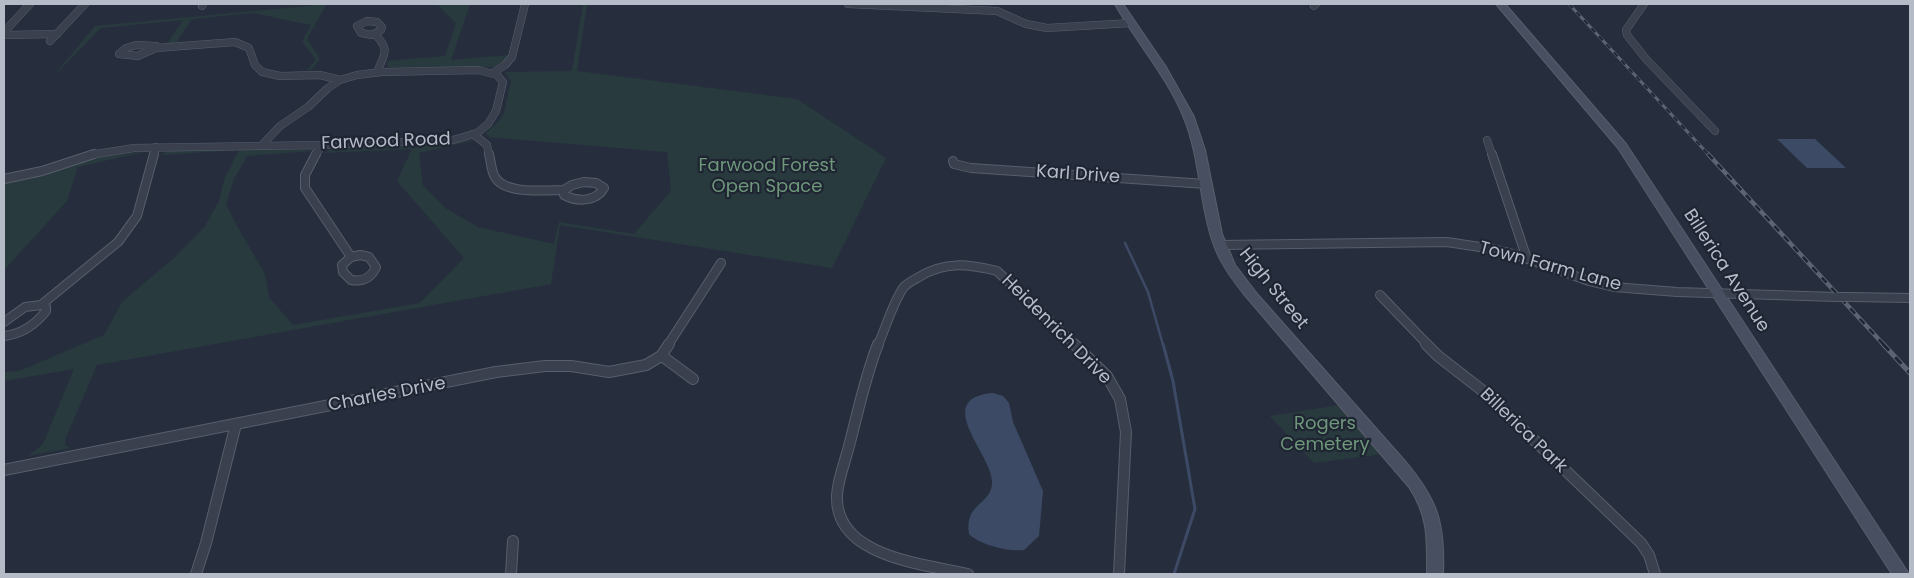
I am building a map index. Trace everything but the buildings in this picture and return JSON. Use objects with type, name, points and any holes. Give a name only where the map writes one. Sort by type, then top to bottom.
[{"type":"main road","name":"High Street","points":[[1118,4],[1164,73],[1188,115],[1196,135],[1214,224],[1220,245],[1229,265],[1238,278],[1395,460],[1420,494],[1431,514],[1434,534],[1435,574]]},
{"type":"main road","name":"Billerica Avenue","points":[[1500,4],[1622,146],[1901,574]]},
{"type":"street","points":[[4,34],[30,4]]},
{"type":"street","points":[[50,41],[84,4]]},
{"type":"street","points":[[262,145],[280,126],[304,111],[325,90],[340,80],[377,72],[472,70],[493,73],[511,59],[526,4]]},
{"type":"street","points":[[848,4],[904,5],[997,11],[1006,13],[1029,25],[1044,28],[1131,23]]},
{"type":"street","points":[[1644,4],[1626,30],[1626,35],[1646,59],[1715,131]]},
{"type":"street","points":[[4,34],[57,34]]},
{"type":"street","points":[[375,34],[386,49],[386,54],[377,72]]},
{"type":"street","points":[[156,48],[153,44],[137,45],[125,48],[119,54],[123,56],[138,55],[150,52],[156,48],[235,42],[251,49],[256,66],[265,73],[277,75],[322,74],[340,80]]},
{"type":"street","name":"Farwood Road","points":[[4,179],[42,171],[104,152],[156,146],[323,145],[446,141],[473,134],[489,125],[496,114],[503,82],[500,77],[493,73]]},
{"type":"street","points":[[473,134],[487,145],[494,176],[504,185],[521,189],[564,190]]},
{"type":"street","points":[[1487,140],[1527,259]]},
{"type":"street","points":[[323,145],[305,172],[303,185],[351,257]]},
{"type":"street","points":[[4,322],[25,308],[41,305],[113,246],[128,231],[137,216],[156,146]]},
{"type":"street","name":"Karl Drive","points":[[953,161],[954,164],[959,166],[971,168],[1206,184]]},
{"type":"street","name":"Town Farm Lane","points":[[1220,245],[1447,242],[1493,249],[1589,281],[1638,290],[1718,294],[1910,298]]},
{"type":"street","points":[[693,379],[662,356],[722,263]]},
{"type":"street","name":"Heidenrich Drive","points":[[968,574],[895,558],[869,547],[852,535],[842,523],[837,495],[868,369],[898,297],[905,286],[933,268],[966,265],[997,271],[1010,282],[1107,376],[1120,399],[1126,432],[1119,574]]},
{"type":"street","name":"Billerica Park","points":[[1380,296],[1438,356],[1483,391],[1592,499],[1641,544],[1649,555],[1656,574]]},
{"type":"street","points":[[4,336],[19,333],[35,322],[46,311],[46,307],[41,305]]},
{"type":"street","name":"Charles Drive","points":[[4,470],[496,372],[545,366],[571,366],[609,372],[646,365],[662,356]]},
{"type":"street","points":[[196,574],[206,543],[236,424]]},
{"type":"street","points":[[511,574],[513,541]]},
{"type":"green space","points":[[329,4],[343,4],[326,5],[307,39],[320,59],[311,70],[307,70],[316,60],[302,41],[311,25],[253,13],[192,19],[176,43],[167,44],[183,20],[101,28],[51,79],[95,26]]},
{"type":"green space","points":[[437,4],[470,4],[451,60],[508,55],[504,62],[494,67],[387,66],[388,61],[445,56],[456,23]]},
{"type":"green space","name":"Farwood Forest Open Space","points":[[583,4],[587,4],[577,71],[797,99],[886,158],[832,268],[560,225],[551,284],[97,365],[65,440],[65,445],[70,448],[28,456],[43,444],[74,369],[4,381],[4,372],[19,371],[104,335],[122,302],[175,257],[204,228],[219,201],[224,180],[239,150],[312,150],[247,156],[234,179],[226,204],[265,274],[269,297],[293,325],[420,303],[464,258],[397,181],[412,149],[324,153],[332,148],[439,145],[475,140],[419,153],[423,186],[445,208],[478,227],[554,244],[559,222],[634,234],[671,191],[667,152],[489,137],[486,133],[499,121],[504,113],[511,81],[505,72],[572,71]]},
{"type":"green space","points":[[170,150],[239,150],[161,155]]},
{"type":"green space","points":[[148,151],[78,167],[67,201],[4,270],[4,182],[99,157]]},
{"type":"green space","name":"Rogers Cemetery","points":[[1340,405],[1382,454],[1314,463],[1270,416]]},
{"type":"water","points":[[1777,139],[1815,139],[1846,168],[1807,168]]},
{"type":"water","points":[[993,393],[1003,396],[1009,403],[1013,422],[1043,491],[1039,536],[1024,550],[995,547],[969,534],[969,524],[974,509],[988,495],[992,481],[990,470],[969,429],[965,416],[967,405],[975,397]]},
{"type":"waterway","points":[[1125,243],[1148,292],[1163,345]]},
{"type":"waterway","points":[[1163,344],[1173,381],[1195,509],[1174,574]]},
{"type":"railway","points":[[1569,4],[1709,155]]},
{"type":"railway","points":[[1708,154],[1884,345]]},
{"type":"railway","points":[[1883,344],[1910,373]]}]
